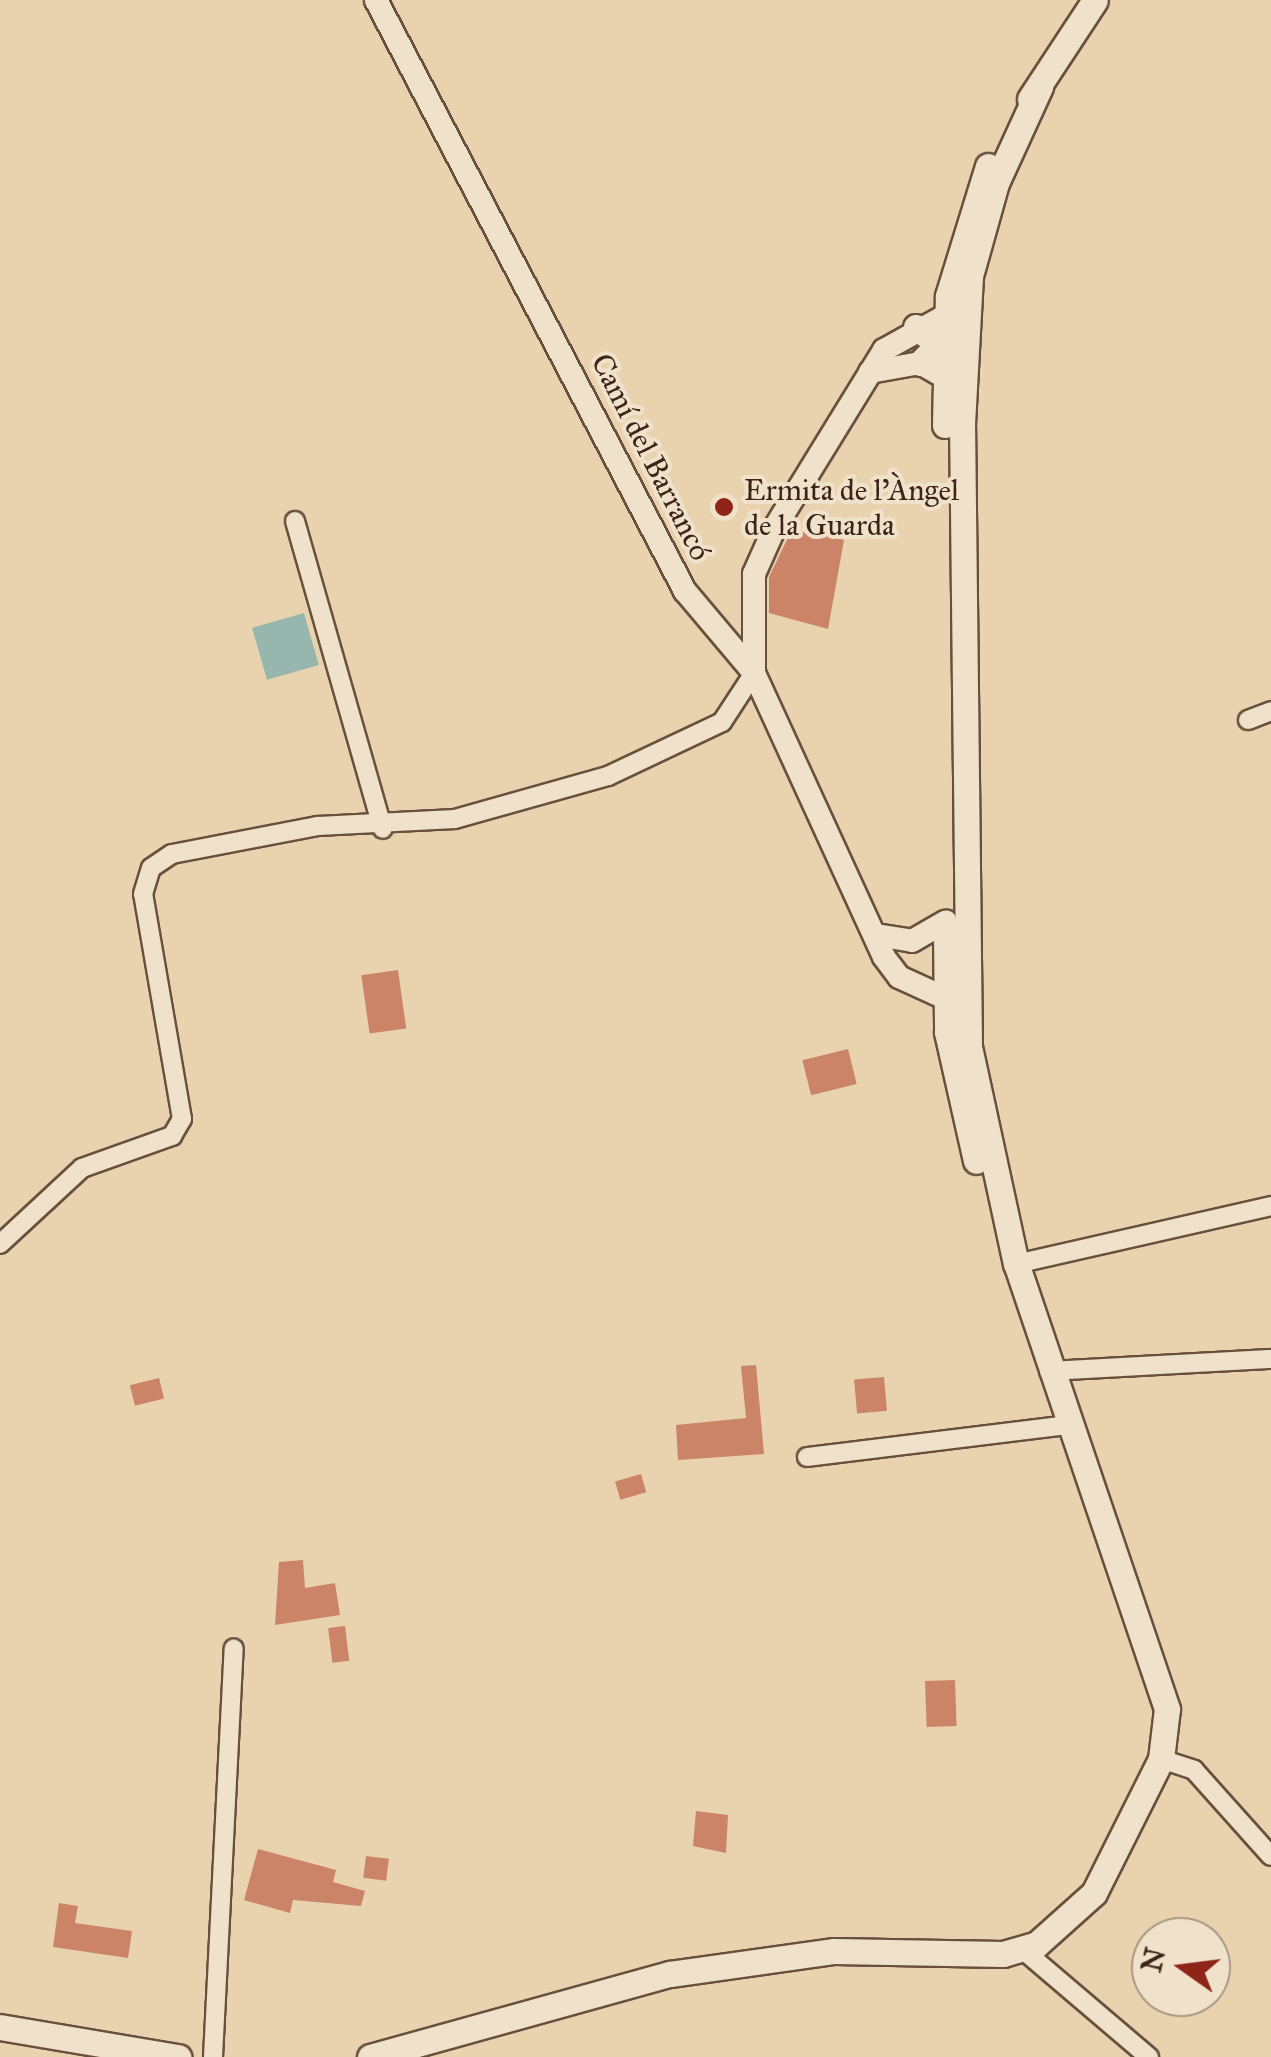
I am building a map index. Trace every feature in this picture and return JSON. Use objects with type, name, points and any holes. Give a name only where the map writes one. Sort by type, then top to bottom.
[{"type":"main road","points":[[370,2057],[670,1974],[834,1952],[1022,1948],[1067,1923],[1094,1893],[1161,1759],[1167,1709],[964,1122],[940,964],[946,921],[947,315],[979,182],[1095,0]]},
{"type":"main road","points":[[971,1063],[962,768],[962,424],[970,276],[996,183],[1040,87]]},
{"type":"main road","points":[[962,424],[946,345],[976,211],[996,183]]},
{"type":"main road","points":[[916,326],[946,345]]},
{"type":"main road","points":[[920,363],[946,345]]},
{"type":"main road","points":[[924,986],[940,964],[954,954],[962,768]]},
{"type":"main road","points":[[940,964],[971,1063],[1016,1264]]},
{"type":"main road","points":[[0,2027],[178,2057]]},
{"type":"street","name":"Camí del Barrancó","points":[[376,0],[686,591],[754,673],[886,939],[899,977],[947,1000]]},
{"type":"street","points":[[0,1244],[82,1168],[172,1136],[182,1118],[143,894],[152,868],[172,854],[300,829],[383,828],[455,819],[608,776],[722,722],[754,673],[754,574],[870,372],[916,326],[947,315]]},
{"type":"street","points":[[870,372],[920,363],[946,378]]},
{"type":"street","points":[[295,521],[383,828]]},
{"type":"street","points":[[1248,720],[1271,711]]},
{"type":"street","points":[[886,939],[946,921]]},
{"type":"street","points":[[886,939],[940,964]]},
{"type":"street","points":[[1016,1264],[1271,1206]]},
{"type":"street","points":[[1049,1371],[1271,1359]]},
{"type":"street","points":[[807,1456],[1068,1425]]},
{"type":"street","points":[[213,2057],[234,1649]]},
{"type":"street","points":[[1161,1759],[1194,1770],[1271,1856]]},
{"type":"street","points":[[1022,1948],[1149,2057]]},
{"type":"water","points":[[304,613],[319,665],[267,680],[252,628]]},
{"type":"building","points":[[794,525],[844,540],[828,629],[769,613],[769,577]]},
{"type":"building","points":[[398,970],[406,1028],[370,1034],[361,975]]},
{"type":"building","points":[[848,1049],[857,1084],[811,1095],[802,1060]]},
{"type":"building","points":[[756,1365],[764,1454],[678,1460],[676,1425],[746,1418],[741,1366]]},
{"type":"building","points":[[884,1377],[887,1411],[857,1413],[854,1380]]},
{"type":"building","points":[[159,1378],[164,1398],[135,1406],[130,1385]]},
{"type":"building","points":[[641,1474],[646,1492],[620,1500],[615,1481]]},
{"type":"building","points":[[303,1560],[305,1588],[335,1583],[340,1615],[275,1625],[279,1562]]},
{"type":"building","points":[[345,1626],[349,1661],[332,1663],[328,1628]]},
{"type":"building","points":[[955,1680],[957,1726],[927,1727],[925,1681]]},
{"type":"building","points":[[696,1811],[728,1815],[726,1853],[693,1846]]},
{"type":"building","points":[[258,1849],[336,1870],[333,1882],[365,1891],[361,1906],[293,1900],[290,1913],[244,1900]]},
{"type":"building","points":[[366,1856],[389,1859],[386,1881],[363,1878]]},
{"type":"building","points":[[59,1903],[78,1906],[75,1923],[132,1931],[128,1958],[53,1947]]},
{"type":"place","name":"Ermita de l'Àngel de la Guarda","points":[[724,507]]}]
